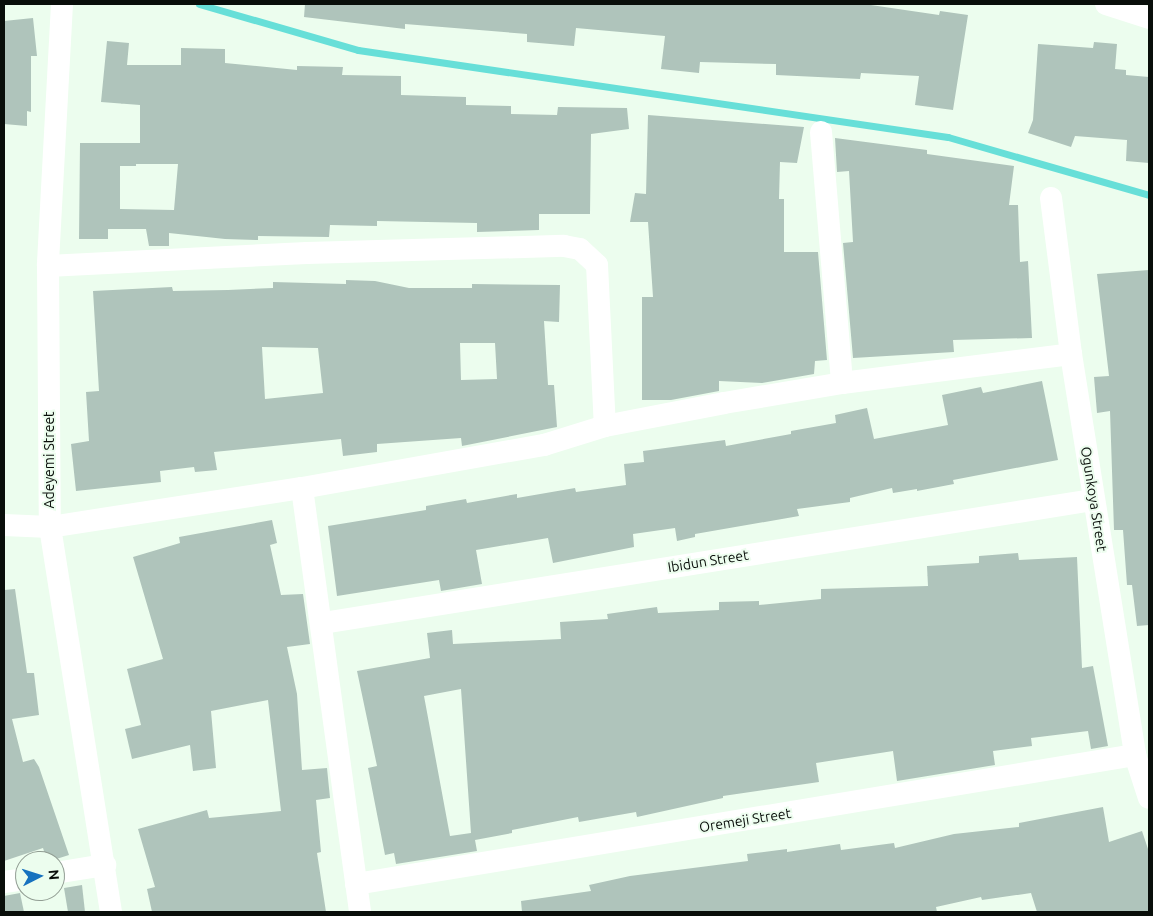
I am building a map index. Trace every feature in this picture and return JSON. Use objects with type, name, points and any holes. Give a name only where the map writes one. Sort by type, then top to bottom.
[{"type":"street","name":"Adeyemi Street","points":[[62,4],[48,266],[50,528],[111,912]]},
{"type":"street","points":[[1106,4],[1149,18]]},
{"type":"street","points":[[821,132],[842,383]]},
{"type":"street","name":"Ogunkoya Street","points":[[1051,198],[1071,354],[1093,500],[1135,755],[1149,798]]},
{"type":"street","points":[[48,266],[308,253],[564,246],[580,249],[598,265],[605,426]]},
{"type":"street","points":[[4,525],[50,528],[302,488],[544,445],[605,426],[842,383],[1071,354]]},
{"type":"street","points":[[302,488],[323,623],[360,912]]},
{"type":"street","name":"Ibidun Street","points":[[323,623],[1093,500]]},
{"type":"street","name":"Oremeji Street","points":[[356,884],[1135,755]]},
{"type":"street","points":[[65,871],[105,865]]},
{"type":"building","points":[[305,4],[864,4],[939,15],[940,11],[968,15],[953,110],[915,105],[919,76],[861,73],[860,79],[776,75],[776,64],[700,62],[699,73],[661,69],[665,36],[576,28],[574,46],[527,42],[527,34],[405,24],[405,29],[304,17]]},
{"type":"building","points":[[33,18],[37,56],[31,56],[31,112],[27,111],[27,126],[4,124],[4,21]]},
{"type":"building","points":[[107,41],[129,43],[127,65],[181,65],[181,48],[225,49],[225,63],[297,70],[297,66],[343,67],[342,75],[401,76],[401,95],[466,97],[466,105],[511,106],[511,114],[557,115],[558,107],[627,108],[629,129],[591,134],[590,214],[539,214],[539,230],[477,232],[477,223],[377,221],[377,226],[330,225],[329,237],[258,236],[258,240],[225,239],[169,233],[169,246],[149,246],[146,229],[108,229],[108,239],[79,239],[80,143],[140,143],[140,105],[101,102]],"holes":[[[178,164],[174,210],[120,209],[120,166]]]},
{"type":"building","points":[[1094,42],[1117,44],[1115,69],[1126,70],[1126,75],[1149,77],[1149,163],[1126,161],[1127,140],[1075,136],[1071,147],[1028,133],[1033,120],[1038,44],[1093,48]]},
{"type":"building","points":[[648,115],[804,127],[797,163],[780,162],[779,199],[784,199],[784,252],[818,252],[827,360],[815,361],[814,374],[762,383],[719,381],[719,391],[671,400],[642,400],[642,297],[653,297],[648,222],[630,222],[635,193],[646,194]]},
{"type":"building","points":[[835,138],[927,150],[927,154],[1014,166],[1009,205],[1018,205],[1020,262],[1028,261],[1032,338],[953,340],[954,352],[853,358],[843,243],[853,242],[849,171],[837,172]]},
{"type":"building","points":[[1149,270],[1149,625],[1137,626],[1132,585],[1127,585],[1123,530],[1114,530],[1110,411],[1097,413],[1094,377],[1109,376],[1097,274]]},
{"type":"building","points":[[346,280],[375,281],[409,288],[472,288],[472,284],[560,285],[559,322],[544,321],[548,385],[554,385],[557,427],[462,446],[461,438],[377,444],[377,452],[343,456],[341,439],[214,452],[217,470],[195,472],[194,467],[160,471],[161,482],[76,491],[71,444],[89,441],[86,392],[99,391],[93,291],[172,287],[173,291],[273,288],[273,282],[346,284]],"holes":[[[460,343],[495,343],[497,379],[461,380]],[[262,347],[318,348],[323,393],[265,399]]]},
{"type":"building","points":[[1042,381],[1058,460],[953,480],[954,484],[917,491],[917,489],[893,493],[892,488],[850,498],[850,502],[797,509],[799,516],[695,534],[695,537],[677,541],[675,528],[633,534],[634,547],[553,563],[548,538],[476,550],[482,584],[441,591],[439,580],[337,596],[328,526],[426,510],[426,506],[466,499],[467,503],[517,494],[517,498],[575,488],[576,492],[626,485],[624,464],[644,462],[643,451],[725,440],[726,446],[791,434],[791,431],[836,423],[835,415],[867,408],[874,439],[948,425],[942,395],[981,387],[983,393]]},
{"type":"building","points":[[272,520],[277,543],[270,545],[281,595],[303,594],[310,644],[287,647],[297,694],[302,770],[327,768],[330,798],[316,800],[321,852],[317,853],[326,912],[152,912],[147,889],[155,887],[138,829],[207,810],[209,818],[281,811],[268,700],[211,711],[216,768],[193,771],[190,745],[132,759],[125,729],[141,725],[127,669],[163,659],[133,557],[180,543],[179,537]]},
{"type":"building","points":[[1018,553],[1019,560],[1077,557],[1082,668],[1093,666],[1108,746],[1091,749],[1088,731],[1031,738],[1032,746],[993,751],[995,765],[897,781],[893,751],[816,763],[819,782],[723,796],[723,798],[637,817],[636,812],[579,822],[578,817],[512,830],[512,833],[475,840],[477,851],[396,864],[394,853],[385,855],[368,768],[377,766],[357,671],[430,658],[427,633],[452,630],[453,644],[561,639],[560,622],[608,619],[607,614],[657,607],[658,613],[719,610],[719,602],[759,601],[759,605],[821,599],[821,589],[928,586],[927,566],[979,563],[979,556]],"holes":[[[461,689],[471,833],[450,836],[424,696]]]},
{"type":"building","points":[[15,589],[27,673],[34,673],[39,715],[12,719],[23,762],[34,759],[39,767],[69,855],[65,856],[65,851],[44,851],[43,848],[34,851],[15,851],[15,857],[4,861],[4,590]]},
{"type":"building","points":[[1103,807],[1109,842],[1142,831],[1149,852],[1149,912],[1037,912],[1031,893],[982,900],[981,897],[936,907],[937,912],[522,912],[521,901],[591,891],[589,885],[630,876],[748,861],[747,854],[787,849],[787,852],[840,844],[841,850],[894,843],[895,848],[954,834],[1019,827],[1019,823]]},
{"type":"building","points":[[82,885],[85,912],[68,912],[65,888]]},
{"type":"building","points":[[15,894],[15,901],[22,901],[24,912],[4,912],[4,896]]},
{"type":"waterway","points":[[199,4],[358,50],[948,137],[1149,195]]}]
